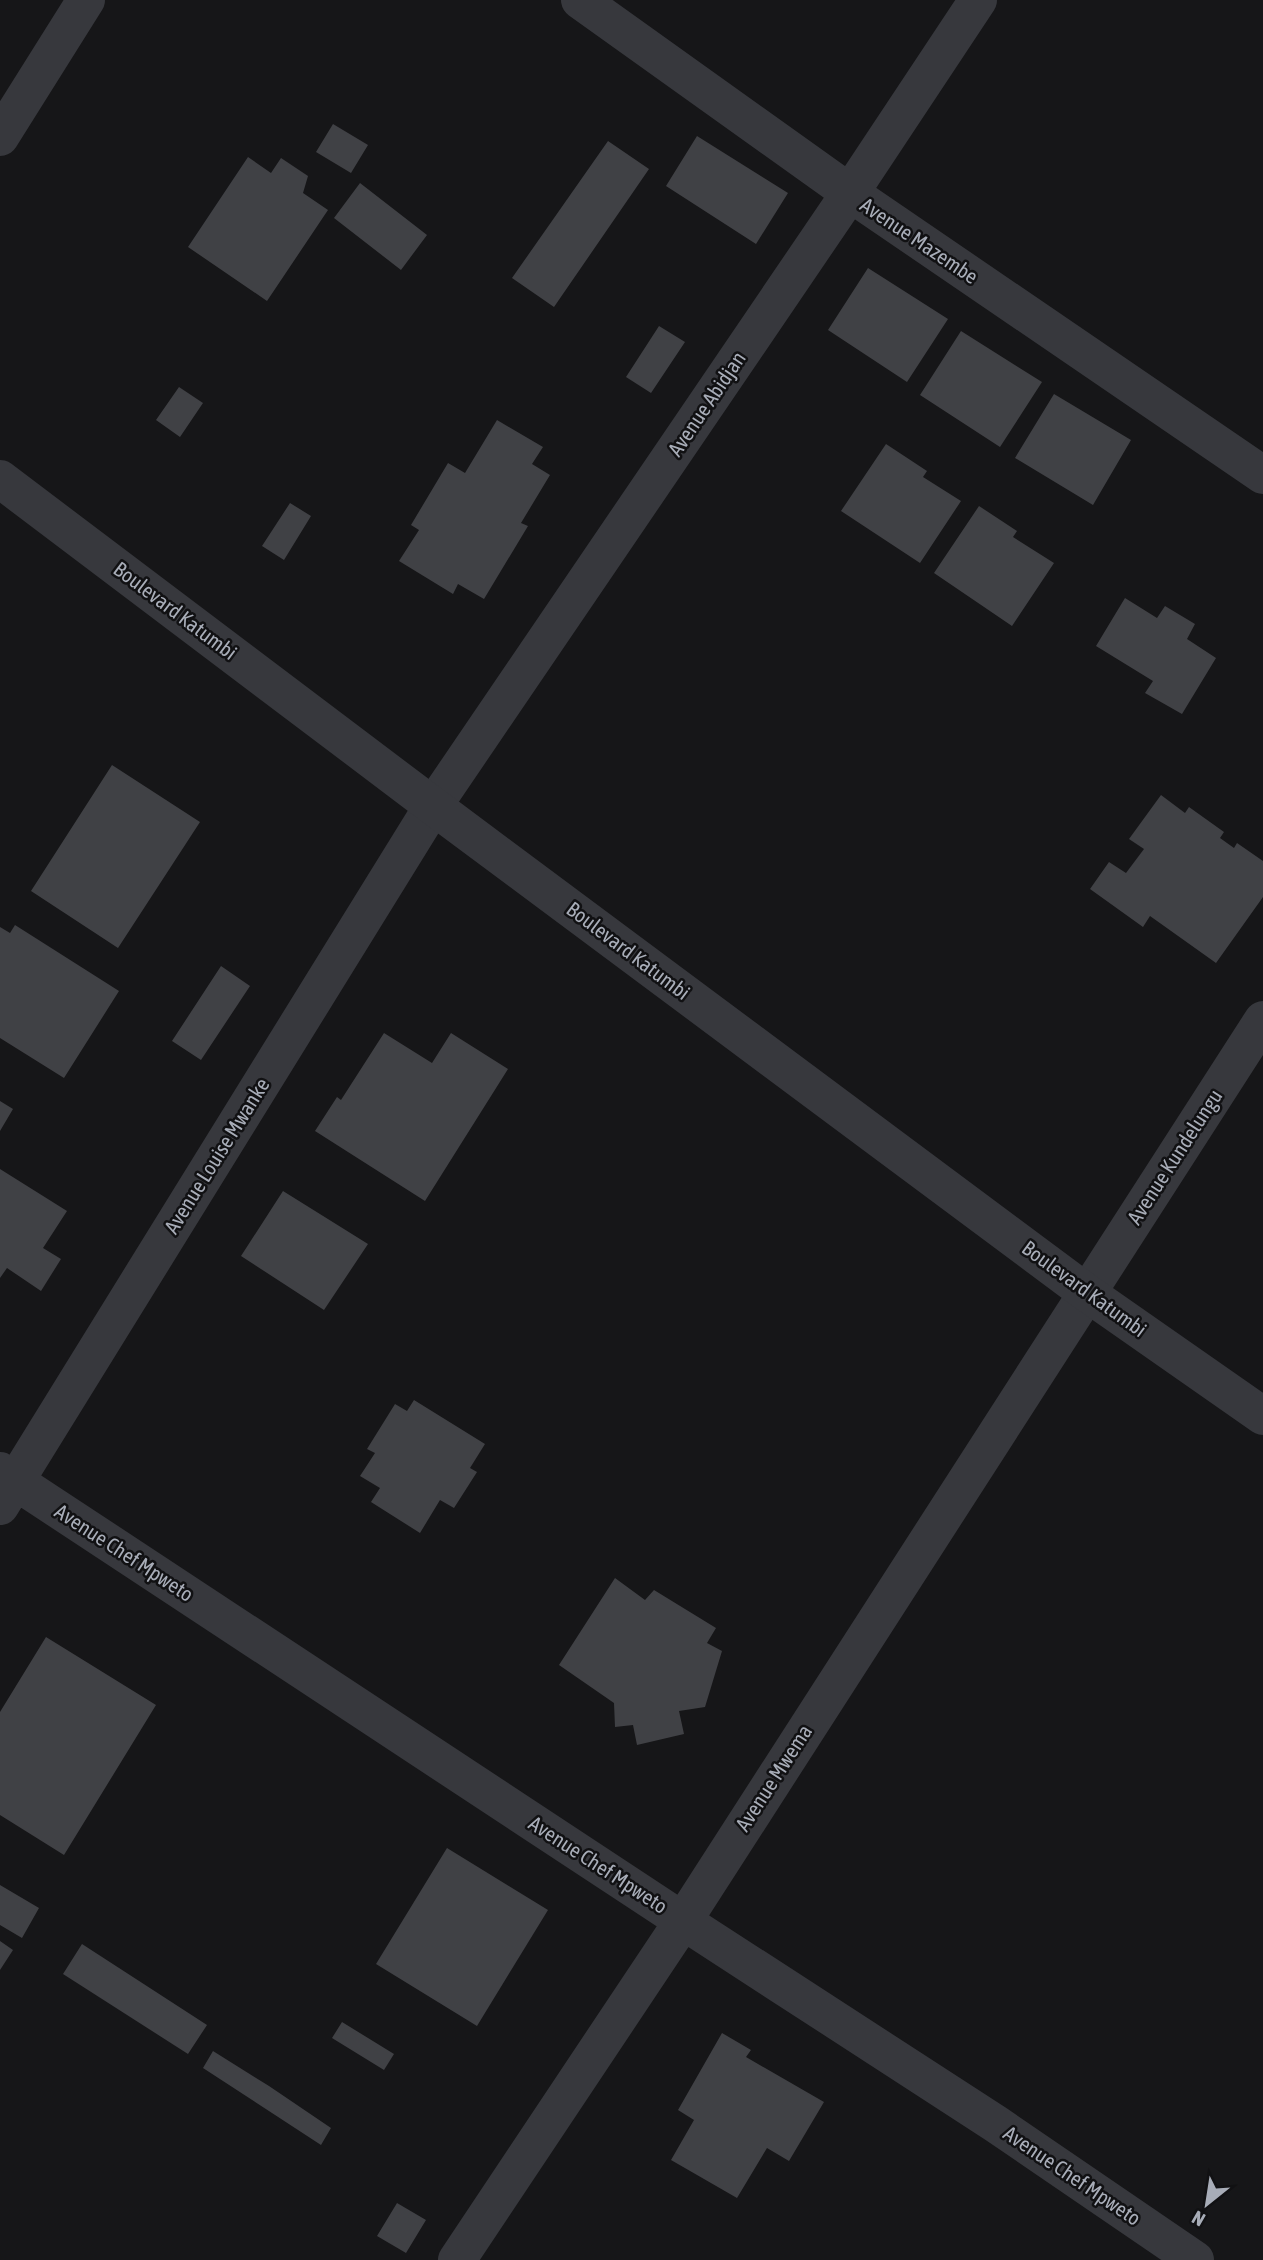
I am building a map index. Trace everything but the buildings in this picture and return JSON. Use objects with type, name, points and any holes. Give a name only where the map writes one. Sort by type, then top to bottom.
[{"type":"street","points":[[0,137],[86,0]]},
{"type":"street","name":"Avenue Mazembe","points":[[580,0],[850,193],[1263,475]]},
{"type":"street","name":"Avenue Abidjan","points":[[433,806],[978,0]]},
{"type":"street","name":"Boulevard Katumbi","points":[[0,479],[433,806],[1087,1293],[1263,1416]]},
{"type":"street","name":"Avenue Louise Mwanke","points":[[5,1486],[433,806]]},
{"type":"street","name":"Avenue Kundelungu","points":[[1087,1293],[1263,1020]]},
{"type":"street","name":"Avenue Mwema","points":[[457,2260],[683,1921],[1087,1293]]},
{"type":"street","name":"Avenue Chef Mpweto","points":[[5,1486],[996,2124],[1195,2260]]}]
